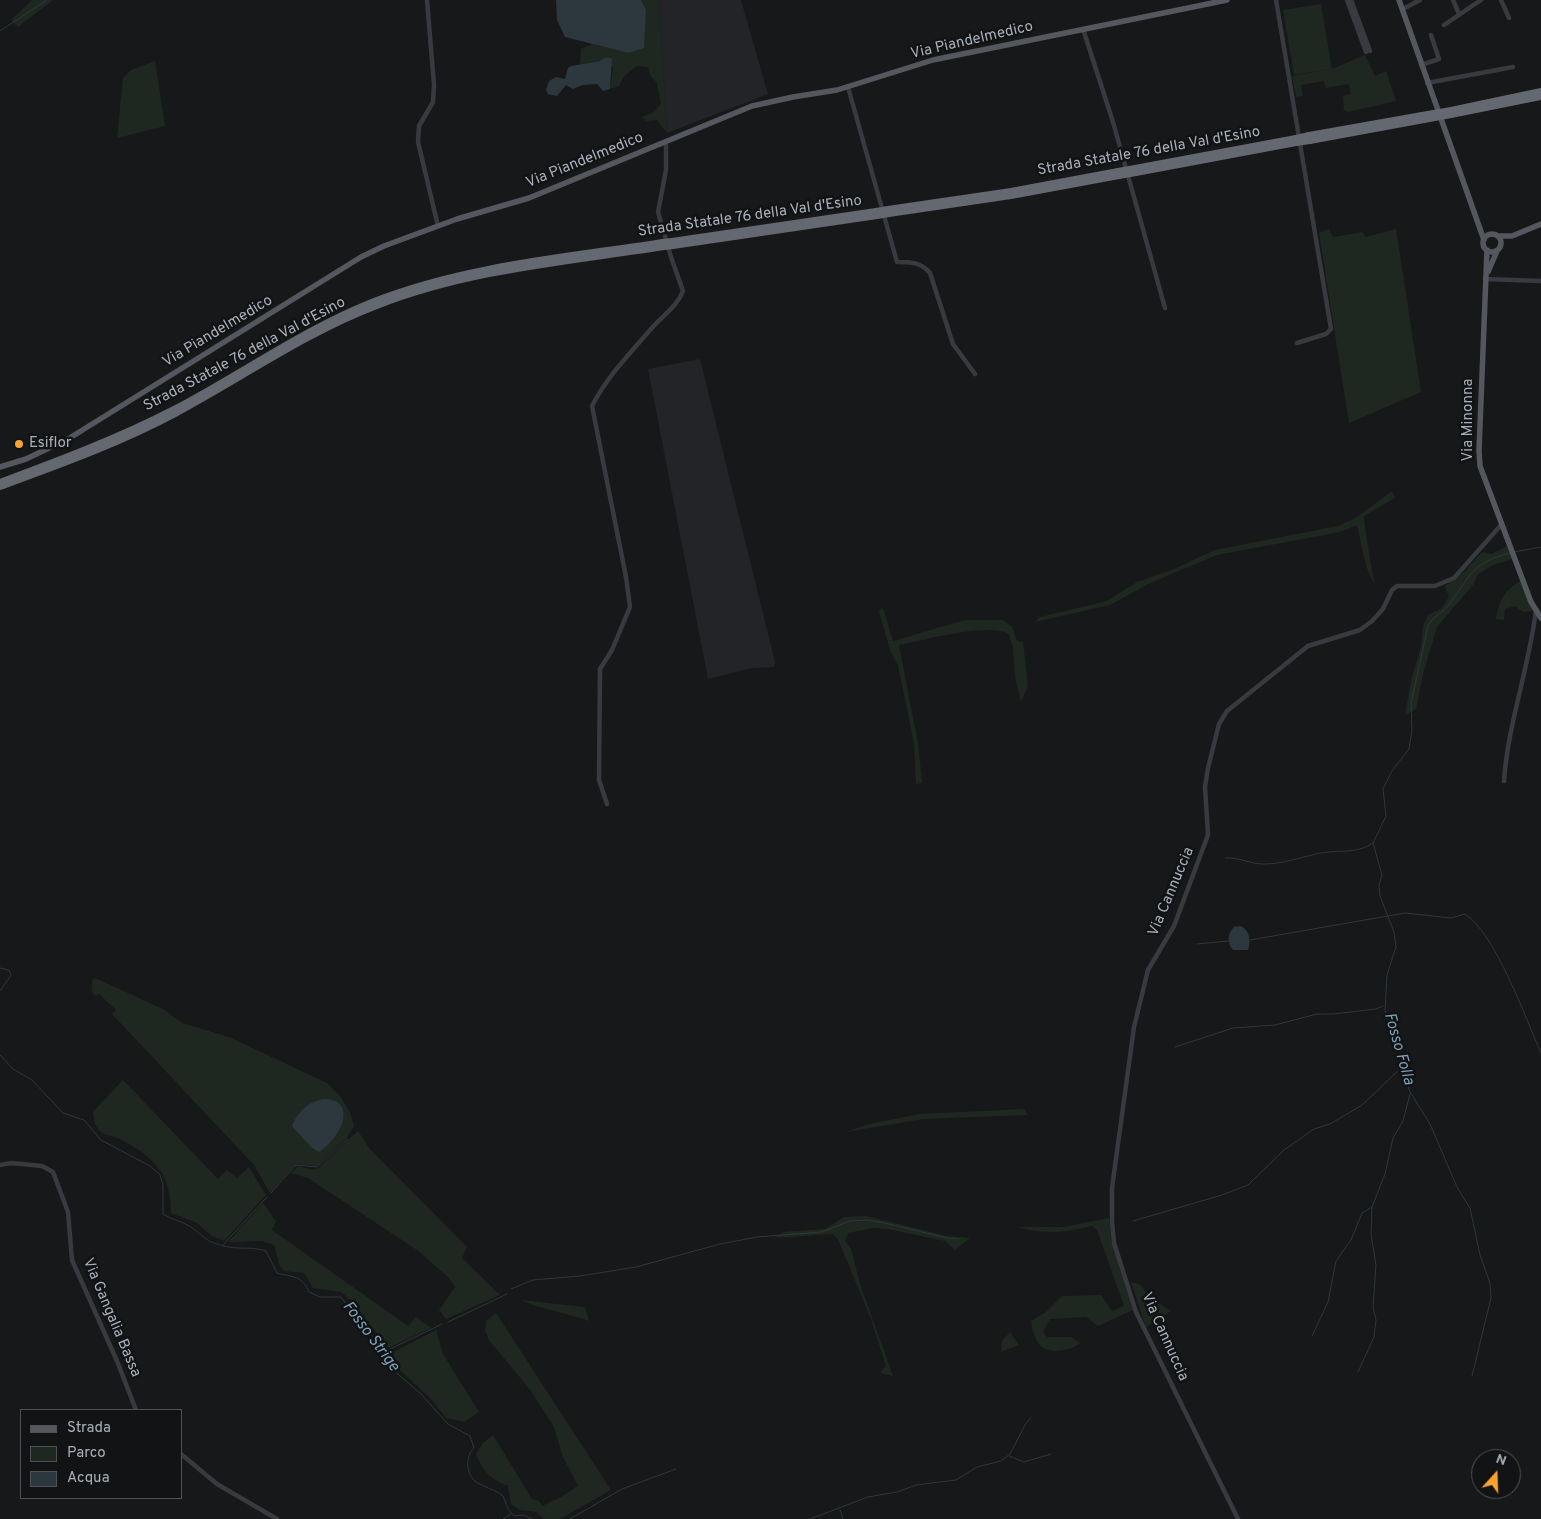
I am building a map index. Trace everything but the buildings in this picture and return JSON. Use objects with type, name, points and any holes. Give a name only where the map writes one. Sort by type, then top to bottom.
[{"type":"highway","name":"Strada Statale 76 della Val d'Esino","points":[[1451,112],[1541,91]]},
{"type":"highway","name":"Strada Statale 76 della Val d'Esino","points":[[0,487],[93,452],[136,433],[177,413],[307,338],[341,321],[402,296],[456,280],[672,243],[889,211],[1012,196],[1135,170],[1541,97]]},
{"type":"highway","name":"Strada Statale 76 della Val d'Esino","points":[[0,482],[133,429],[175,408],[305,333],[339,316],[401,291],[455,275],[664,245]]},
{"type":"main road","name":"Via Piandelmedico","points":[[0,467],[26,459],[68,439],[361,257],[438,226],[529,198],[752,106],[848,87],[933,60],[1227,0]]},
{"type":"main road","points":[[1400,0],[1427,83],[1487,250],[1492,252],[1499,249],[1501,240],[1480,228]]},
{"type":"main road","points":[[1484,240],[1494,235],[1512,236],[1541,224]]},
{"type":"main road","name":"Via Minonna","points":[[1485,279],[1499,249],[1512,236]]},
{"type":"main road","name":"Via Minonna","points":[[1487,250],[1480,466],[1514,558],[1541,618]]},
{"type":"street","points":[[427,0],[433,102],[419,126],[418,142],[438,226]]},
{"type":"street","points":[[1276,0],[1332,329],[1326,334],[1297,343]]},
{"type":"street","points":[[1346,0],[1368,52],[1350,0]]},
{"type":"street","points":[[1403,9],[1412,2],[1420,0]]},
{"type":"street","points":[[1453,0],[1459,14]]},
{"type":"street","points":[[1444,25],[1481,0]]},
{"type":"street","points":[[1501,0],[1509,18]]},
{"type":"street","points":[[1083,29],[1113,122],[1165,308]]},
{"type":"street","points":[[1421,65],[1439,59],[1431,35]]},
{"type":"street","points":[[1427,83],[1513,68]]},
{"type":"street","points":[[848,87],[896,262],[913,262],[924,266],[930,273],[953,344],[975,374]]},
{"type":"street","points":[[607,804],[599,780],[600,669],[612,650],[630,607],[626,577],[592,406],[652,328],[680,301],[684,291],[671,257],[658,212],[666,170],[666,142]]},
{"type":"street","points":[[1490,267],[1497,279]]},
{"type":"street","points":[[1485,279],[1541,281]]},
{"type":"street","name":"Via Cannuccia","points":[[1238,1519],[1136,1312],[1114,1243],[1112,1188],[1119,1128],[1134,1027],[1148,970],[1174,926],[1208,835],[1205,787],[1219,724],[1227,711],[1308,646],[1360,630],[1383,609],[1392,590],[1397,586],[1435,586],[1454,578],[1501,525]]},
{"type":"street","points":[[1504,781],[1510,734],[1528,662],[1536,610]]},
{"type":"street","name":"Via Gangalia Bassa","points":[[0,1165],[12,1163],[42,1166],[52,1172],[68,1212],[72,1260],[118,1361],[136,1409]]},
{"type":"street","points":[[182,1455],[218,1484],[277,1519]]},
{"type":"shaded area","points":[[659,0],[741,0],[768,94],[667,133]]},
{"type":"shaded area","points":[[700,359],[775,662],[774,667],[752,668],[708,679],[648,369]]},
{"type":"green space","points":[[32,0],[53,0],[18,27],[11,20]]},
{"type":"green space","points":[[641,0],[659,0],[667,133],[657,120],[646,121],[642,117],[654,112],[661,104],[657,83],[650,75],[648,67],[637,66],[624,76],[619,86],[610,89],[613,67],[600,61],[580,64],[581,49],[592,44],[628,53],[646,10]]},
{"type":"green space","points":[[1321,4],[1332,69],[1365,55],[1375,76],[1386,71],[1396,101],[1348,112],[1344,110],[1343,96],[1351,94],[1349,84],[1326,88],[1324,81],[1301,85],[1303,96],[1296,97],[1292,76],[1331,69],[1294,75],[1283,10]]},
{"type":"green space","points":[[155,61],[165,126],[117,138],[123,78],[131,70]]},
{"type":"green space","points":[[1329,229],[1333,237],[1362,232],[1366,237],[1396,229],[1421,392],[1349,423],[1319,233]]},
{"type":"green space","points":[[1392,491],[1395,498],[1364,516],[1375,586],[1366,566],[1357,525],[1340,532],[1217,555],[1150,583],[1110,605],[1035,622],[1040,617],[1107,601],[1137,582],[1174,569],[1215,550],[1338,526],[1357,517]]},
{"type":"green space","points":[[1507,546],[1512,559],[1493,565],[1478,574],[1473,585],[1437,627],[1423,674],[1416,709],[1405,715],[1412,677],[1421,647],[1423,626],[1428,615],[1441,609],[1449,597],[1445,586],[1464,572],[1482,552],[1492,554]]},
{"type":"green space","points":[[1521,581],[1533,611],[1523,612],[1515,606],[1505,609],[1504,620],[1496,619],[1506,592]]},
{"type":"green space","points":[[881,608],[884,611],[893,641],[965,620],[1003,620],[1012,627],[1017,641],[1023,642],[1028,686],[1021,702],[1015,677],[1013,648],[1009,634],[1000,631],[972,631],[899,645],[918,743],[922,783],[916,784],[914,743],[898,665],[891,653],[879,611]]},
{"type":"green space","points":[[95,978],[165,1010],[182,1023],[229,1037],[327,1083],[340,1096],[350,1112],[354,1126],[346,1139],[317,1166],[296,1164],[270,1193],[254,1165],[112,1014],[116,1010],[99,994],[95,996],[92,991],[92,980]]},
{"type":"green space","points":[[123,1080],[218,1179],[227,1170],[237,1178],[249,1167],[266,1195],[224,1241],[212,1236],[197,1223],[171,1213],[168,1187],[158,1168],[151,1160],[132,1146],[101,1132],[97,1128],[93,1112]]},
{"type":"green space","points":[[1024,1109],[1028,1115],[924,1119],[845,1132],[869,1124],[920,1114]]},
{"type":"green space","points":[[358,1131],[369,1148],[467,1247],[462,1258],[500,1295],[446,1319],[439,1310],[455,1287],[448,1277],[417,1250],[308,1178],[291,1173],[298,1166],[313,1170],[318,1168]]},
{"type":"green space","points":[[263,1203],[276,1221],[272,1230],[408,1326],[416,1317],[431,1328],[388,1348],[353,1302],[341,1292],[313,1288],[304,1273],[284,1271],[279,1264],[274,1245],[262,1241],[228,1242]]},
{"type":"green space","points":[[866,1216],[947,1236],[970,1238],[955,1250],[945,1241],[888,1229],[872,1228],[848,1233],[845,1241],[851,1249],[860,1284],[893,1376],[880,1373],[886,1366],[871,1319],[838,1239],[833,1234],[774,1238],[783,1232],[825,1229],[844,1217]]},
{"type":"green space","points":[[1109,1218],[1111,1240],[1133,1310],[1098,1326],[1086,1317],[1050,1319],[1043,1332],[1047,1337],[1071,1337],[1080,1343],[1065,1350],[1048,1350],[1039,1344],[1031,1321],[1046,1312],[1062,1296],[1101,1295],[1112,1311],[1124,1306],[1097,1230],[1092,1226],[1055,1232],[1028,1230],[1018,1227],[1064,1227]]},
{"type":"green space","points":[[1131,1282],[1142,1286],[1147,1296],[1171,1311],[1146,1327]]},
{"type":"green space","points":[[521,1300],[585,1307],[589,1321],[538,1306]]},
{"type":"green space","points":[[496,1313],[611,1490],[560,1519],[544,1519],[536,1512],[520,1510],[511,1504],[508,1486],[488,1474],[476,1454],[483,1443],[493,1435],[532,1499],[539,1501],[542,1506],[578,1486],[563,1457],[554,1427],[531,1391],[489,1340],[485,1331],[486,1321]]},
{"type":"green space","points":[[436,1330],[443,1354],[479,1412],[464,1422],[446,1418],[432,1400],[400,1370],[392,1353]]},
{"type":"green space","points":[[1010,1332],[1019,1345],[1001,1352],[1002,1341]]},
{"type":"water","points":[[556,0],[641,0],[646,10],[644,48],[628,53],[565,37],[557,20]]},
{"type":"water","points":[[605,58],[612,58],[610,89],[603,91],[597,84],[583,85],[573,89],[566,85],[557,96],[548,94],[546,90],[549,81],[556,77],[565,79],[568,68],[571,66],[600,61]]},
{"type":"water","points":[[1240,926],[1246,930],[1249,936],[1248,950],[1233,950],[1230,944],[1230,933],[1234,927]]},
{"type":"water","points":[[325,1099],[337,1102],[344,1114],[340,1129],[330,1143],[319,1152],[311,1147],[292,1126],[305,1107]]},
{"type":"waterway","points":[[0,31],[47,0]]},
{"type":"waterway","name":"Fosso Folla","points":[[1514,552],[1541,547]]},
{"type":"waterway","name":"Fosso Folla","points":[[1472,1376],[1491,1298],[1490,1283],[1480,1255],[1470,1208],[1457,1187],[1430,1124],[1409,1090],[1403,1062],[1385,1011],[1387,975],[1396,947],[1394,932],[1380,896],[1379,885],[1382,875],[1373,843],[1386,816],[1383,789],[1392,771],[1409,749],[1412,730],[1411,703],[1428,626],[1447,607],[1466,580],[1478,567],[1496,557],[1510,553]]},
{"type":"waterway","points":[[1225,858],[1258,864],[1270,864],[1323,853],[1360,849],[1373,843]]},
{"type":"waterway","points":[[1250,940],[1405,913],[1451,918],[1465,914],[1476,924],[1498,957],[1541,1053]]},
{"type":"waterway","points":[[1197,944],[1229,941]]},
{"type":"waterway","points":[[0,968],[9,970],[11,975],[0,991]]},
{"type":"waterway","points":[[1175,1047],[1233,1028],[1275,1025],[1317,1014],[1376,1009],[1383,1006]]},
{"type":"waterway","name":"Fosso Strige","points":[[0,1055],[13,1069],[32,1080],[63,1113],[84,1120],[101,1140],[150,1166],[160,1175],[163,1184],[163,1214],[188,1225],[205,1238],[217,1244],[266,1251],[277,1273],[300,1280],[309,1292],[320,1297],[341,1297],[366,1331],[375,1338],[392,1369],[421,1394],[448,1424],[470,1436],[474,1448],[469,1455],[468,1468],[475,1481],[503,1496],[508,1509],[514,1516],[524,1515],[532,1519]]},
{"type":"waterway","points":[[1133,1221],[1222,1195],[1248,1185],[1284,1150],[1314,1129],[1330,1124],[1362,1105],[1402,1067]]},
{"type":"waterway","points":[[1358,1372],[1374,1337],[1376,1320],[1373,1307],[1376,1265],[1371,1234],[1372,1207],[1385,1174],[1393,1138],[1403,1121],[1410,1094]]},
{"type":"waterway","points":[[271,1193],[296,1165],[317,1167],[348,1139]]},
{"type":"waterway","points":[[222,1246],[267,1197]]},
{"type":"waterway","points":[[1312,1336],[1328,1302],[1336,1261],[1351,1240],[1362,1213],[1372,1207]]},
{"type":"waterway","points":[[511,1289],[533,1280],[580,1276],[636,1267],[720,1244],[757,1237],[822,1232],[850,1221],[868,1220],[959,1239]]},
{"type":"waterway","points":[[448,1322],[507,1294]]},
{"type":"waterway","points":[[384,1352],[442,1324]]},
{"type":"waterway","points":[[810,1519],[868,1497],[897,1492],[916,1485],[956,1480],[977,1467],[1001,1461],[1010,1454],[1031,1417]]},
{"type":"waterway","points":[[1009,1456],[1024,1462],[1051,1454]]},
{"type":"waterway","points":[[570,1519],[622,1489],[676,1469]]},
{"type":"waterway","points":[[840,1510],[843,1519]]},
{"type":"waterway","points":[[503,1519],[511,1514]]},
{"type":"place","name":"Esiflor","points":[[19,444]]}]
